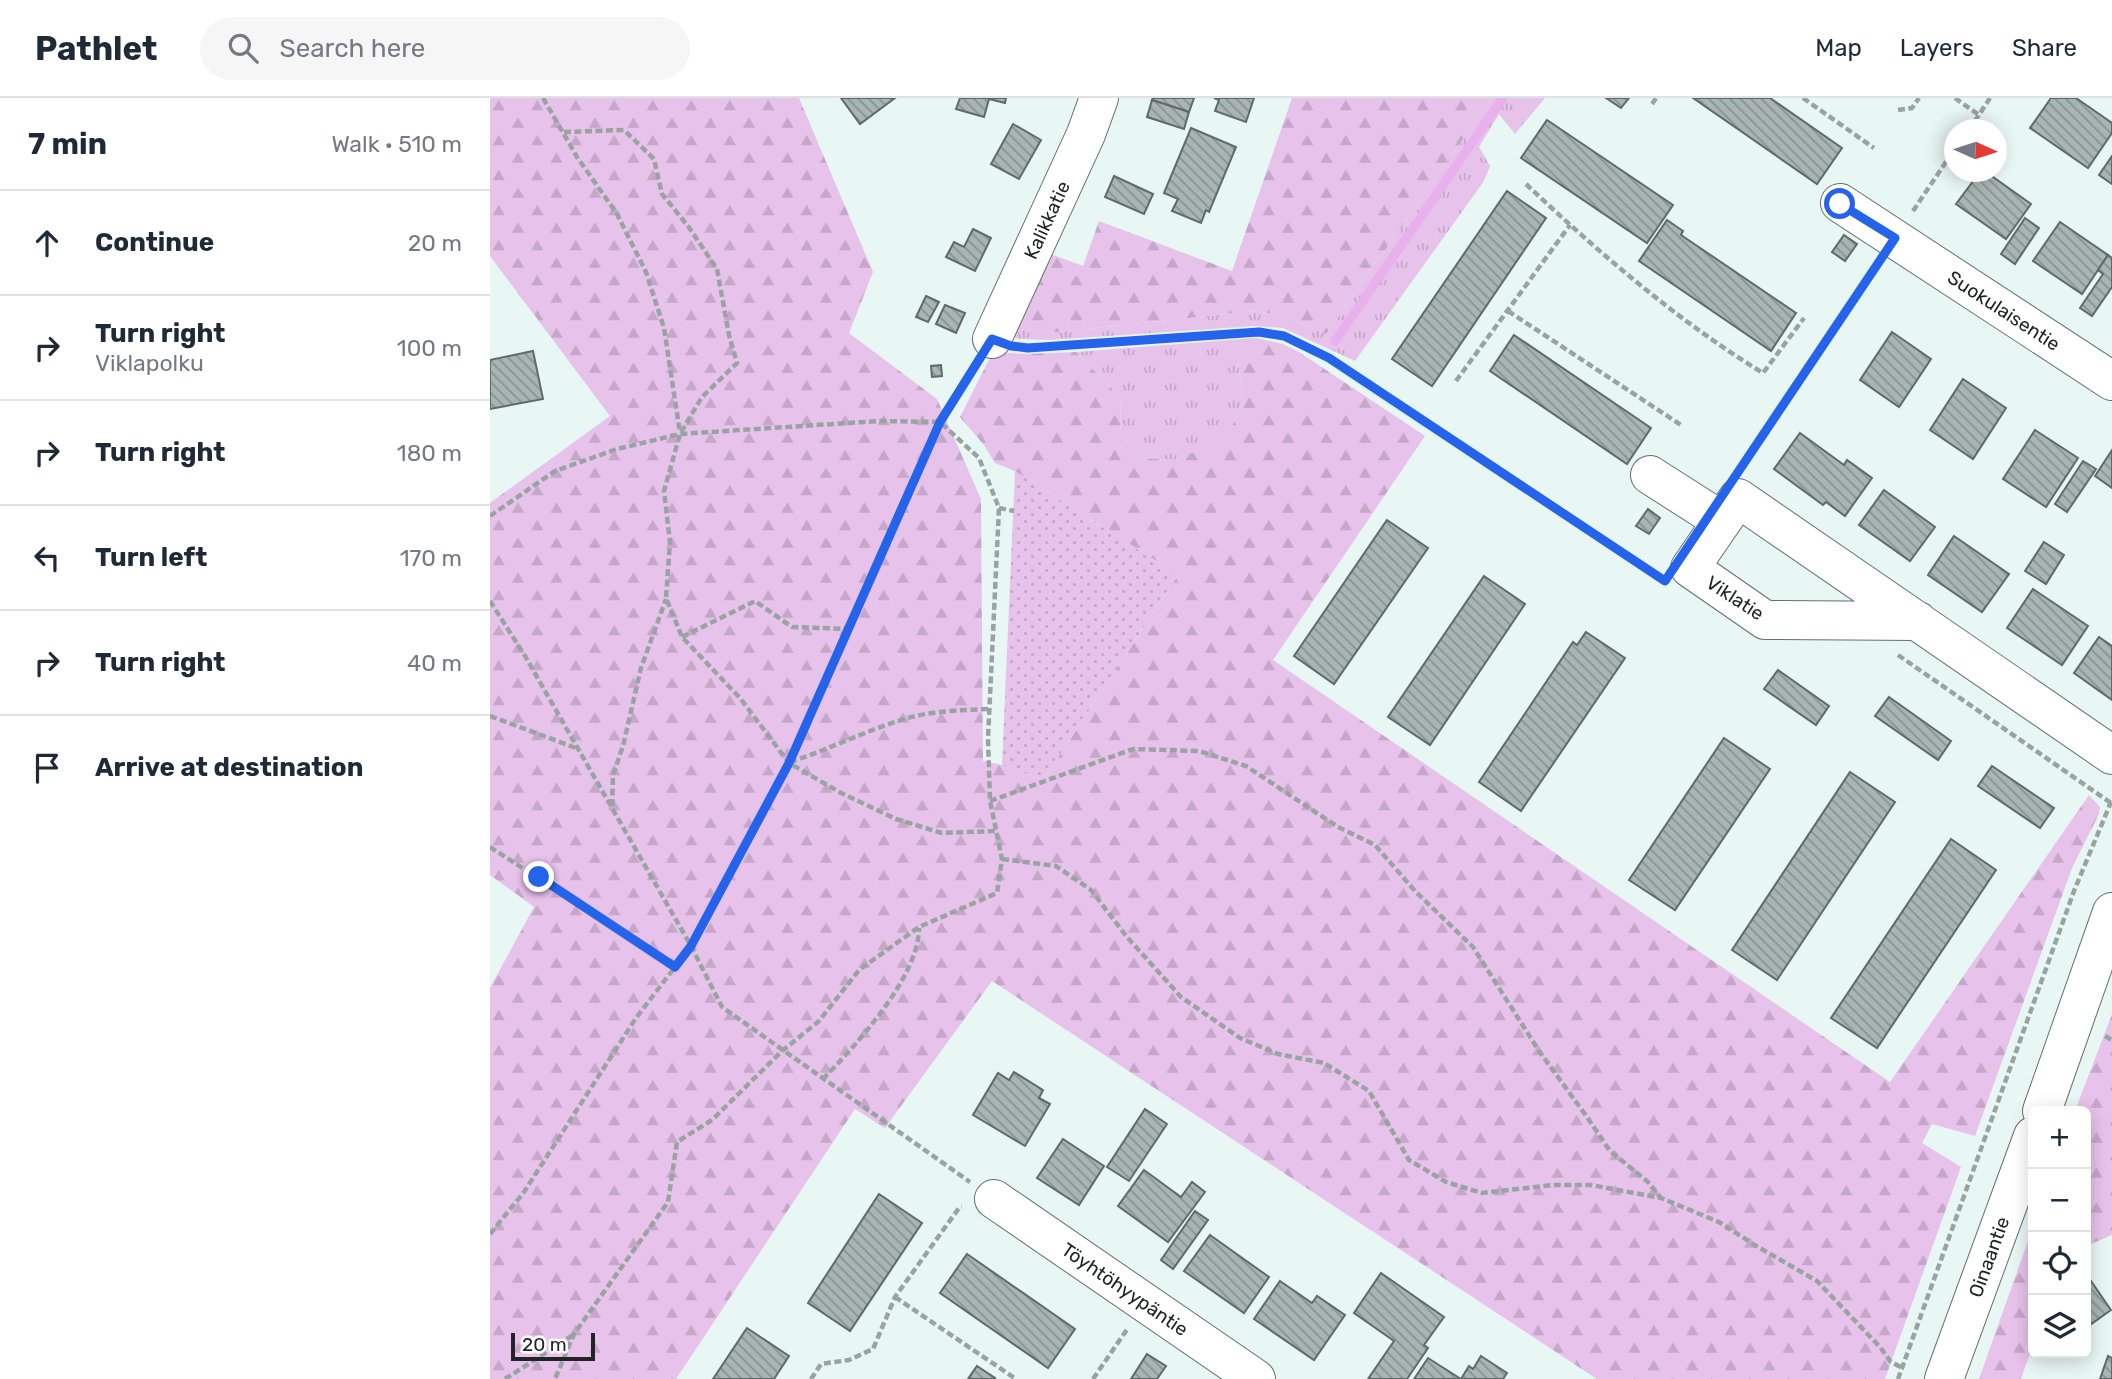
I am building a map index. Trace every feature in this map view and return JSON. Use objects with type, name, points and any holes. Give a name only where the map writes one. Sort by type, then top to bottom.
[{"type":"street","name":"Kalikkatie","points":[[992,339],[1086,134],[1099,98]]},
{"type":"street","name":"Suokulaisentie","points":[[1840,204],[2112,381]]},
{"type":"street","points":[[1650,475],[1722,521]]},
{"type":"street","name":"Viklatie","points":[[1918,621],[1765,620],[1690,568],[1738,498],[1918,621],[2112,755]]},
{"type":"street","points":[[2044,1106],[2112,912]]},
{"type":"street","name":"Oinaantie","points":[[1944,1379],[2028,1150]]},
{"type":"street","name":"Töyhtöhyypäntie","points":[[976,1203],[1144,1304],[1256,1379]]},
{"type":"path","points":[[543,98],[577,157],[618,214],[646,272],[664,328],[680,434]]},
{"type":"path","points":[[1652,104],[1656,98]]},
{"type":"path","points":[[1803,98],[1874,148]]},
{"type":"path","points":[[1898,110],[1912,108],[1919,98]]},
{"type":"path","points":[[1955,98],[1979,115]]},
{"type":"path","points":[[1976,119],[1990,98]]},
{"type":"path","points":[[564,132],[624,130],[654,159],[662,194],[717,269],[729,335],[737,362],[702,397],[680,434],[664,491],[670,542],[666,598],[641,668],[623,746],[612,775],[612,809]]},
{"type":"path","points":[[1741,467],[1944,166]]},
{"type":"path","points":[[1526,184],[1570,225],[1726,351],[1763,373],[1804,318]]},
{"type":"path","points":[[1457,381],[1570,225]]},
{"type":"path","points":[[1508,311],[1681,425]]},
{"type":"path","points":[[490,1234],[524,1192],[636,1018],[691,946],[789,763],[940,422],[992,339],[1011,346],[1028,348],[1259,332],[1284,336],[1329,358],[1665,581]]},
{"type":"path","points":[[490,516],[555,471],[617,449],[680,434],[879,421],[940,422],[979,458],[999,508],[988,738],[990,801],[1002,859],[997,893],[919,927],[859,970],[819,1021],[782,1051],[712,1120],[677,1142],[668,1202],[574,1335],[555,1379]]},
{"type":"path","points":[[999,508],[1014,511]]},
{"type":"path","points":[[666,598],[682,637],[740,698],[789,763],[841,793],[896,819],[942,833],[996,831]]},
{"type":"path","points":[[490,601],[525,656],[691,946],[722,1007],[823,1079],[976,1203],[895,1297],[873,1349],[849,1360],[821,1364],[811,1379]]},
{"type":"path","points":[[682,637],[755,601],[792,626],[848,629]]},
{"type":"path","points":[[1892,651],[2112,802],[2074,891],[1898,1379]]},
{"type":"path","points":[[789,763],[900,720],[964,709],[990,709]]},
{"type":"path","points":[[490,716],[577,748]]},
{"type":"path","points":[[990,801],[1133,749],[1199,751],[1245,766],[1338,827],[1375,845],[1415,891],[1473,947],[1539,1051],[1610,1151],[1648,1182],[1661,1198]]},
{"type":"path","points":[[490,847],[675,967]]},
{"type":"path","points":[[1002,859],[1056,866],[1091,890],[1127,937],[1181,997],[1240,1038],[1278,1054],[1324,1063],[1369,1091],[1409,1160],[1446,1182],[1482,1193],[1553,1185],[1591,1185],[1661,1198],[1719,1222],[1817,1281],[1890,1361],[1902,1368]]},
{"type":"path","points":[[823,1079],[855,1046],[891,999],[919,943],[919,927]]},
{"type":"path","points":[[2112,1034],[2105,1036],[2112,1040]]},
{"type":"path","points":[[895,1297],[1016,1379]]},
{"type":"path","points":[[1093,1379],[1144,1304]]},
{"type":"path","points":[[505,1379],[574,1335]]},
{"type":"green space","points":[[490,98],[799,98],[873,272],[849,333],[937,399],[981,499],[983,761],[1043,780],[1178,575],[1015,471],[995,463],[984,445],[960,417],[993,352],[1076,352],[1121,398],[1120,433],[1140,458],[1174,460],[1224,440],[1243,406],[1238,359],[1256,338],[1283,344],[1299,352],[1425,436],[1273,660],[1890,1082],[2089,795],[2100,807],[2099,814],[2072,868],[1975,1136],[1932,1124],[1922,1143],[1961,1167],[1885,1379],[1597,1379],[992,981],[885,1128],[855,1109],[676,1379],[490,1379],[490,988],[534,907],[490,875],[490,503],[610,416],[490,256]]},
{"type":"green space","points":[[1292,98],[1492,98],[1326,334],[1282,315],[1253,311],[1049,333],[1016,329],[1045,252],[1083,266],[1099,221],[1232,271]]},
{"type":"green space","points":[[1492,98],[1545,98],[1515,134],[1499,114],[1479,147],[1490,166],[1484,181],[1355,361],[1283,328],[1255,326],[1049,340],[1018,339],[1009,335],[1017,329],[1049,333],[1253,311],[1282,315],[1326,334]]},
{"type":"green space","points":[[1256,338],[1238,359],[1243,406],[1224,440],[1174,460],[1140,458],[1120,433],[1121,398],[1076,352]]},
{"type":"green space","points":[[1015,471],[1178,575],[1043,780],[1002,765]]},
{"type":"green space","points":[[2112,1014],[2112,1235],[2091,1244],[2091,1106],[2077,1106]]},
{"type":"green space","points":[[2028,1241],[2028,1358],[2021,1379],[1979,1379]]},
{"type":"building","points":[[841,98],[895,98],[860,124]]},
{"type":"building","points":[[960,98],[1006,98],[1005,103],[989,99],[984,117],[956,109]]},
{"type":"building","points":[[1194,98],[1189,112],[1152,100]]},
{"type":"building","points":[[1214,98],[1254,98],[1246,122],[1215,111],[1219,100]]},
{"type":"building","points":[[1606,98],[1629,98],[1621,108]]},
{"type":"building","points":[[1693,98],[1770,98],[1842,148],[1817,184]]},
{"type":"building","points":[[2051,98],[2076,98],[2112,123],[2112,133],[2088,168],[2030,128]]},
{"type":"building","points":[[1152,100],[1189,112],[1184,129],[1147,117]]},
{"type":"building","points":[[1547,120],[1673,205],[1647,243],[1521,158]]},
{"type":"building","points":[[1013,124],[1041,140],[1019,179],[991,164]]},
{"type":"building","points":[[1191,128],[1236,147],[1209,212],[1206,210],[1201,223],[1172,211],[1178,199],[1164,193]]},
{"type":"building","points":[[2112,156],[2112,184],[2099,175]]},
{"type":"building","points":[[1114,176],[1153,194],[1144,214],[1105,197]]},
{"type":"building","points":[[1972,182],[2000,182],[2031,204],[2006,239],[1956,204]]},
{"type":"building","points":[[1507,191],[1546,218],[1432,386],[1392,359]]},
{"type":"building","points":[[2025,218],[2039,228],[2015,264],[2001,254]]},
{"type":"building","points":[[1667,220],[1683,231],[1681,235],[1796,313],[1771,351],[1639,261]]},
{"type":"building","points":[[2060,222],[2108,255],[2082,294],[2033,261]]},
{"type":"building","points":[[973,229],[991,238],[975,271],[946,257],[954,242],[964,247]]},
{"type":"building","points":[[1844,235],[1857,244],[1845,261],[1832,252]]},
{"type":"building","points":[[2108,255],[2112,258],[2112,287],[2092,316],[2080,308],[2103,274],[2098,270]]},
{"type":"building","points":[[926,296],[939,302],[928,322],[916,317]]},
{"type":"building","points":[[945,305],[965,313],[956,333],[936,324]]},
{"type":"building","points":[[1892,332],[1931,359],[1899,407],[1860,380]]},
{"type":"building","points":[[1514,335],[1651,428],[1627,464],[1490,371]]},
{"type":"building","points":[[533,351],[543,399],[490,409],[490,360]]},
{"type":"building","points":[[941,365],[942,376],[932,377],[931,366]]},
{"type":"building","points":[[1963,379],[2006,408],[1973,459],[1930,430]]},
{"type":"building","points":[[2035,430],[2078,458],[2046,507],[2003,479]]},
{"type":"building","points":[[1800,433],[1844,465],[1847,460],[1872,478],[1845,516],[1826,502],[1823,505],[1774,469]]},
{"type":"building","points":[[2112,450],[2112,488],[2095,476]]},
{"type":"building","points":[[2083,461],[2096,469],[2067,512],[2055,504]]},
{"type":"building","points":[[1884,490],[1935,527],[1910,561],[1859,525]]},
{"type":"building","points":[[1648,509],[1660,518],[1649,534],[1636,526]]},
{"type":"building","points":[[1387,520],[1428,548],[1334,684],[1294,656]]},
{"type":"building","points":[[1954,536],[2009,574],[1982,612],[1928,575]]},
{"type":"building","points":[[2044,542],[2064,555],[2046,584],[2025,571]]},
{"type":"building","points":[[1484,576],[1525,604],[1430,745],[1388,717]]},
{"type":"building","points":[[2033,589],[2088,626],[2062,665],[2007,628]]},
{"type":"building","points":[[1586,632],[1625,658],[1521,811],[1479,782],[1573,642],[1577,645]]},
{"type":"building","points":[[2099,637],[2112,646],[2112,700],[2074,673]]},
{"type":"building","points":[[1778,670],[1829,706],[1816,725],[1764,689]]},
{"type":"building","points":[[1889,697],[1951,741],[1938,760],[1875,716]]},
{"type":"building","points":[[1724,738],[1770,769],[1675,910],[1629,880]]},
{"type":"building","points":[[1992,766],[2054,808],[2040,828],[1978,786]]},
{"type":"building","points":[[1850,772],[1895,802],[1777,980],[1732,950]]},
{"type":"building","points":[[1951,839],[1996,870],[1877,1048],[1831,1018]]},
{"type":"building","points":[[1014,1072],[1043,1090],[1039,1098],[1050,1104],[1025,1146],[973,1115],[998,1073],[1009,1080]]},
{"type":"building","points":[[1145,1109],[1167,1124],[1129,1181],[1107,1167]]},
{"type":"building","points":[[1063,1139],[1104,1166],[1079,1205],[1037,1178]]},
{"type":"building","points":[[1144,1170],[1181,1197],[1192,1182],[1205,1192],[1168,1242],[1118,1206]]},
{"type":"building","points":[[879,1194],[922,1223],[850,1331],[808,1303]]},
{"type":"building","points":[[1195,1211],[1208,1220],[1173,1269],[1161,1260]]},
{"type":"building","points":[[1210,1235],[1269,1277],[1244,1313],[1184,1271]]},
{"type":"building","points":[[967,1254],[1075,1329],[1048,1368],[940,1293]]},
{"type":"building","points":[[1381,1273],[1444,1317],[1424,1345],[1428,1348],[1407,1379],[1368,1379],[1394,1341],[1354,1313]]},
{"type":"building","points":[[1280,1281],[1312,1303],[1317,1296],[1345,1315],[1314,1360],[1254,1319]]},
{"type":"building","points":[[2091,1281],[2111,1310],[2091,1324]]},
{"type":"building","points":[[747,1328],[789,1356],[774,1379],[713,1379]]},
{"type":"building","points":[[1147,1354],[1166,1366],[1157,1379],[1131,1379]]},
{"type":"building","points":[[1481,1356],[1507,1373],[1503,1379],[1461,1379],[1469,1366],[1473,1369]]},
{"type":"building","points":[[2108,1356],[2112,1358],[2112,1379],[2100,1379]]},
{"type":"building","points":[[1428,1358],[1461,1379],[1414,1379]]},
{"type":"building","points":[[977,1366],[995,1378],[968,1379]]},
{"type":"waterway","points":[[1335,341],[1503,98]]},
{"type":"route","points":[[539,877],[675,967],[691,946],[789,763],[940,422],[992,339],[1011,346],[1028,348],[1259,332],[1284,336],[1329,358],[1665,581],[1895,238],[1840,204]]}]
